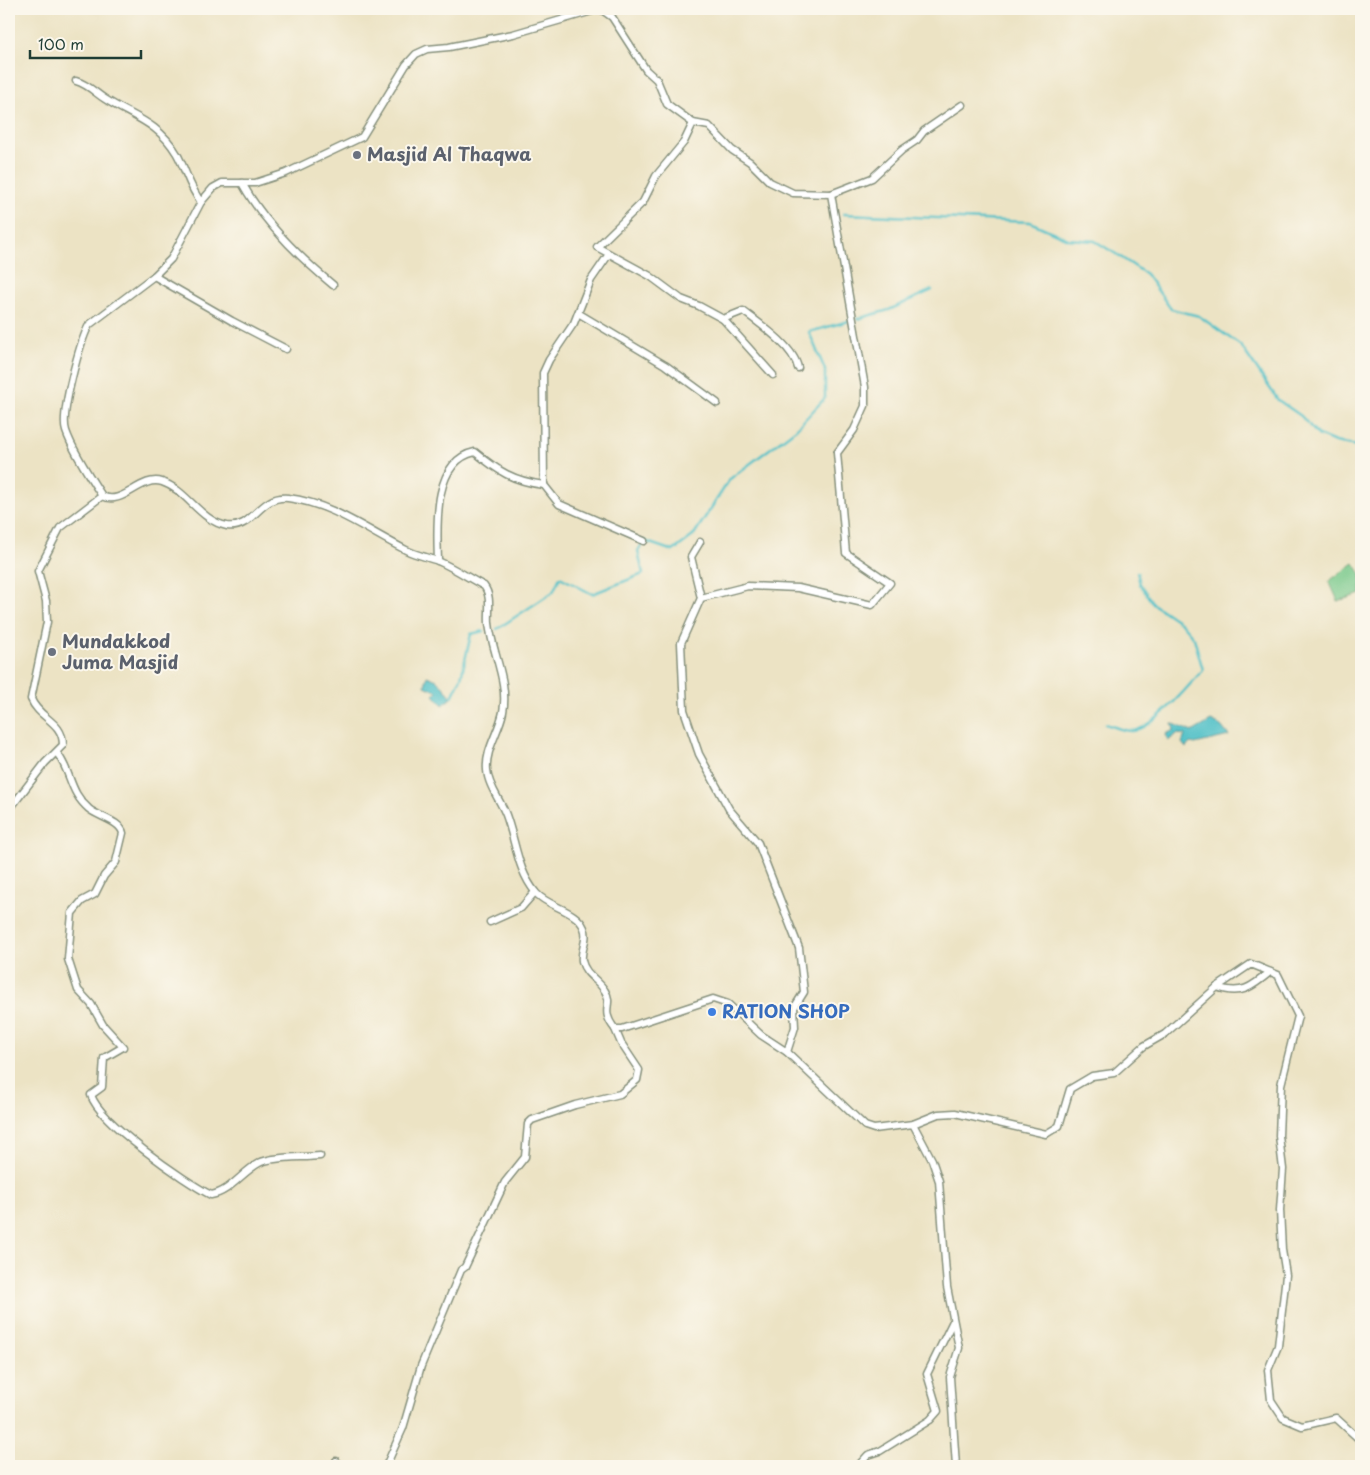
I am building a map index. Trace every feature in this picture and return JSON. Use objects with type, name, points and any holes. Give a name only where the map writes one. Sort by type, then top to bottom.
[{"type":"street","points":[[386,1466],[403,1428],[421,1366],[461,1270],[465,1267],[505,1182],[525,1157],[528,1124],[532,1120],[575,1105],[620,1094],[637,1080],[639,1070],[621,1043],[615,1028],[606,1017],[608,1004],[606,992],[584,968],[582,959],[586,936],[584,927],[575,917],[545,901],[535,892],[518,862],[507,817],[486,772],[487,759],[503,713],[505,696],[489,623],[488,591],[484,586],[438,561],[407,551],[324,506],[288,498],[273,499],[261,506],[246,523],[238,527],[214,522],[172,486],[160,481],[149,482],[122,495],[110,498],[102,496],[65,430],[70,386],[84,336],[89,325],[154,276],[171,260],[201,202],[213,188],[222,183],[254,183],[286,173],[362,137],[406,65],[416,54],[427,49],[449,47],[513,34],[600,9],[612,17],[646,70],[657,80],[667,104],[693,123],[709,126],[732,150],[750,162],[770,182],[793,193],[831,194],[872,178],[902,150],[917,140],[924,131],[962,105]]},
{"type":"street","points":[[76,81],[91,87],[103,98],[147,121],[178,156],[188,181],[201,202]]},
{"type":"street","points":[[693,123],[684,142],[656,176],[643,202],[597,247],[650,276],[681,299],[699,306],[722,319],[773,375]]},
{"type":"street","points":[[242,183],[254,205],[275,230],[315,270],[333,285]]},
{"type":"street","points":[[700,598],[748,586],[798,588],[872,605],[890,583],[846,553],[837,453],[854,430],[865,406],[865,387],[831,194]]},
{"type":"street","points":[[609,254],[591,280],[578,313],[543,373],[544,485],[559,504],[644,541]]},
{"type":"street","points":[[154,276],[232,321],[286,349]]},
{"type":"street","points":[[722,319],[743,311],[773,335],[796,359],[798,368]]},
{"type":"street","points":[[578,313],[665,365],[717,403]]},
{"type":"street","points":[[438,561],[437,518],[442,486],[455,462],[464,454],[475,452],[517,480],[544,485]]},
{"type":"street","points":[[9,810],[45,763],[63,745],[60,730],[53,721],[35,708],[31,699],[48,622],[46,601],[38,571],[60,528],[102,496]]},
{"type":"street","points":[[700,542],[691,557],[700,598],[681,643],[684,710],[698,754],[729,808],[758,843],[799,948],[804,992],[794,1008],[795,1028],[787,1052]]},
{"type":"street","points":[[57,753],[67,767],[74,792],[101,818],[119,825],[123,832],[116,862],[104,876],[95,894],[82,901],[72,913],[68,944],[68,959],[78,990],[91,1004],[103,1025],[123,1047],[104,1058],[102,1087],[92,1095],[97,1105],[115,1126],[178,1174],[211,1195],[222,1192],[249,1169],[271,1158],[288,1159],[320,1156]]},
{"type":"street","points":[[490,922],[521,908],[535,892]]},
{"type":"street","points":[[615,1028],[622,1029],[647,1022],[713,999],[728,1004],[761,1035],[787,1052],[866,1126],[874,1129],[913,1124],[938,1114],[955,1113],[1046,1134],[1059,1126],[1070,1089],[1092,1076],[1114,1073],[1144,1046],[1164,1034],[1217,987],[1251,964],[1278,975],[1298,1016],[1281,1085],[1279,1136],[1283,1169],[1280,1210],[1286,1275],[1278,1346],[1268,1370],[1271,1400],[1283,1418],[1302,1426],[1336,1418],[1361,1441]]},
{"type":"street","points":[[1217,987],[1229,991],[1246,990],[1270,972]]},
{"type":"street","points":[[913,1124],[932,1160],[939,1181],[943,1246],[959,1348],[950,1377],[956,1466]]},
{"type":"street","points":[[858,1466],[868,1455],[880,1451],[930,1420],[938,1411],[929,1388],[927,1374],[954,1321]]},
{"type":"green space","points":[[1354,563],[1361,574],[1361,594],[1338,601],[1329,581]]},
{"type":"water","points":[[427,676],[437,680],[452,697],[443,705],[434,695],[438,692],[425,686]]},
{"type":"water","points":[[1211,721],[1221,726],[1229,736],[1195,744],[1190,743],[1186,748],[1182,743],[1185,735],[1177,734],[1168,741],[1166,734],[1174,730],[1172,723],[1192,732]]},
{"type":"waterway","points":[[844,214],[1030,222],[1068,239],[1095,241],[1146,274],[1171,309],[1199,316],[1241,346],[1278,400],[1301,416],[1318,435],[1335,442],[1357,446]]},
{"type":"waterway","points":[[857,319],[889,310],[932,290]]},
{"type":"waterway","points":[[497,629],[553,592],[560,577],[592,594],[643,574],[638,551],[644,541],[673,551],[693,536],[730,479],[796,429],[825,398],[825,370],[809,332],[849,321]]},
{"type":"waterway","points":[[1105,724],[1129,731],[1141,728],[1170,706],[1203,670],[1194,638],[1181,623],[1153,604],[1140,584],[1137,572]]},
{"type":"waterway","points":[[452,697],[461,678],[471,634],[484,631]]},
{"type":"place","name":"Masjid Al Thaqwa","points":[[357,155]]},
{"type":"place","name":"Mundakkod Juma Masjid","points":[[52,652]]},
{"type":"place","name":"RATION SHOP","points":[[712,1012]]}]
